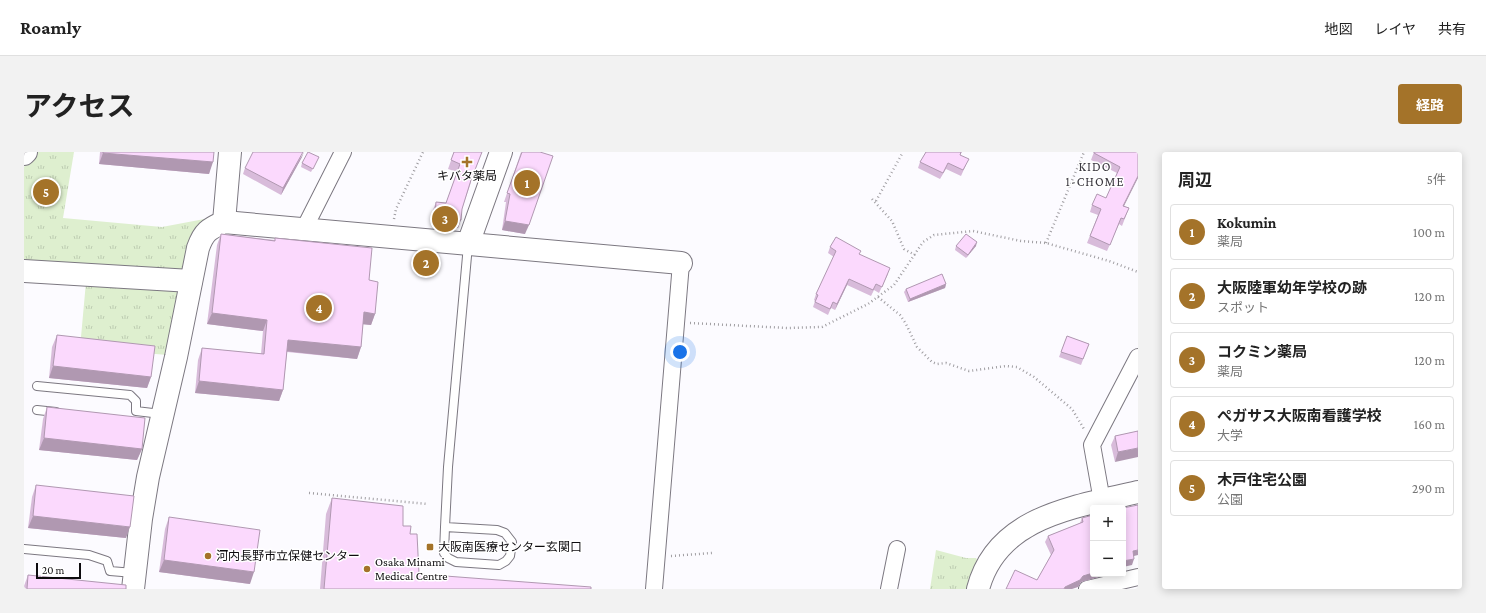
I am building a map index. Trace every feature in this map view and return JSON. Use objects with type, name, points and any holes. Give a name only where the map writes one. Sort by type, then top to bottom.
[{"type":"street","points":[[224,222],[230,152]]},
{"type":"street","points":[[468,244],[501,152]]},
{"type":"street","points":[[304,229],[338,154]]},
{"type":"street","points":[[134,581],[141,519],[162,414],[202,237],[208,229],[224,222],[682,263],[654,589]]},
{"type":"street","points":[[24,271],[191,281]]},
{"type":"street","points":[[1102,501],[1092,445],[1138,358]]},
{"type":"street","points":[[978,589],[989,561],[1005,541],[1028,524],[1054,514],[1138,492]]},
{"type":"street","points":[[889,589],[897,549]]},
{"type":"street","points":[[1087,589],[1138,577]]},
{"type":"lane","points":[[445,527],[497,530],[506,533],[512,542],[510,556],[506,561],[499,565],[456,562],[448,558],[444,553],[445,527],[448,467],[468,244]]},
{"type":"lane","points":[[38,386],[130,395],[136,401],[133,414],[162,414]]},
{"type":"lane","points":[[37,410],[67,413]]},
{"type":"lane","points":[[24,549],[89,555],[107,561],[110,571],[134,581]]},
{"type":"path","points":[[393,222],[396,209],[423,152]]},
{"type":"path","points":[[876,201],[903,152]]},
{"type":"path","points":[[1046,243],[1084,152]]},
{"type":"path","points":[[872,199],[876,201],[892,221],[904,249],[915,255]]},
{"type":"path","points":[[677,323],[817,329],[868,304],[894,285],[923,242],[934,235],[973,231],[1021,241],[1046,243],[1109,261],[1138,272]]},
{"type":"path","points":[[878,297],[900,315],[917,347],[937,364],[946,363],[969,371],[1006,366],[1017,367],[1027,372],[1078,415],[1080,425],[1088,433],[1092,445]]},
{"type":"path","points":[[309,493],[428,504]]},
{"type":"path","points":[[657,557],[712,553]]},
{"type":"green space","points":[[34,152],[74,152],[63,218],[162,227],[215,217],[185,273],[24,263],[24,167]]},
{"type":"green space","points":[[86,282],[182,289],[168,355],[80,348]]},
{"type":"green space","points":[[936,550],[966,558],[976,558],[982,568],[976,589],[930,589]]},
{"type":"building","points":[[103,152],[214,152],[213,162]]},
{"type":"building","points":[[253,152],[303,152],[283,188],[245,168]]},
{"type":"building","points":[[308,152],[319,157],[313,169],[302,163]]},
{"type":"building","points":[[454,152],[482,152],[462,209],[461,220],[435,217],[436,202],[446,203],[460,164],[451,160]]},
{"type":"building","points":[[522,152],[540,152],[553,156],[529,225],[505,221],[510,194],[507,193]]},
{"type":"building","points":[[926,152],[961,152],[960,155],[969,159],[963,170],[948,163],[943,173],[920,162]]},
{"type":"building","points":[[1094,152],[1138,152],[1138,176],[1123,206],[1129,208],[1124,219],[1121,218],[1110,245],[1090,236],[1101,209],[1092,205],[1097,194],[1106,198],[1120,167]]},
{"type":"building","points":[[221,234],[275,241],[275,238],[372,248],[369,280],[378,282],[375,314],[364,312],[361,347],[288,340],[283,390],[199,381],[202,348],[264,354],[267,320],[212,313]]},
{"type":"building","points":[[966,234],[977,242],[968,255],[956,246]]},
{"type":"building","points":[[836,237],[861,251],[859,254],[890,268],[882,287],[876,284],[873,290],[849,279],[837,304],[833,302],[830,309],[815,302],[818,295],[816,294],[836,251],[830,247]]},
{"type":"building","points":[[942,274],[946,284],[910,299],[906,289]]},
{"type":"building","points":[[57,335],[155,346],[151,377],[53,366]]},
{"type":"building","points":[[1067,336],[1089,344],[1083,359],[1061,352]]},
{"type":"building","points":[[47,407],[145,418],[142,449],[44,438]]},
{"type":"building","points":[[1138,431],[1138,448],[1118,452],[1115,436]]},
{"type":"building","points":[[36,485],[134,496],[130,527],[33,516]]},
{"type":"building","name":"Osaka Minami Medical Centre","points":[[332,498],[403,506],[403,526],[411,526],[410,534],[417,534],[419,574],[591,587],[591,589],[324,589]]},
{"type":"building","points":[[1138,505],[1138,550],[1133,551],[1134,559],[1126,560],[1126,541],[1126,507]]},
{"type":"building","points":[[1090,516],[1090,574],[1083,576],[1080,580],[1065,587],[1064,589],[1006,589],[1015,570],[1037,580],[1054,550],[1048,536],[1083,522],[1082,518]]},
{"type":"building","name":"河内長野市立保健センター","points":[[169,517],[260,530],[254,572],[164,560]]},
{"type":"building","points":[[28,575],[126,585],[126,589],[27,589]]},
{"type":"place","name":"キバタ薬局","points":[[467,162]]},
{"type":"place","name":"Kokumin","points":[[527,183]]},
{"type":"place","name":"木戸住宅公園","points":[[46,192]]},
{"type":"place","name":"コクミン薬局","points":[[445,219]]},
{"type":"place","name":"大阪陸軍幼年学校の跡","points":[[426,263]]},
{"type":"place","name":"ぺガサス大阪南看護学校","points":[[319,308]]},
{"type":"place","name":"大阪南医療センター玄関口","points":[[430,547]]},
{"type":"place","name":"河内長野市立保健センター","points":[[208,556]]},
{"type":"place","name":"Osaka Minami Medical Centre","points":[[367,569]]},
{"type":"district","name":"KIDO 1-CHOME","points":[[1095,174]]}]
